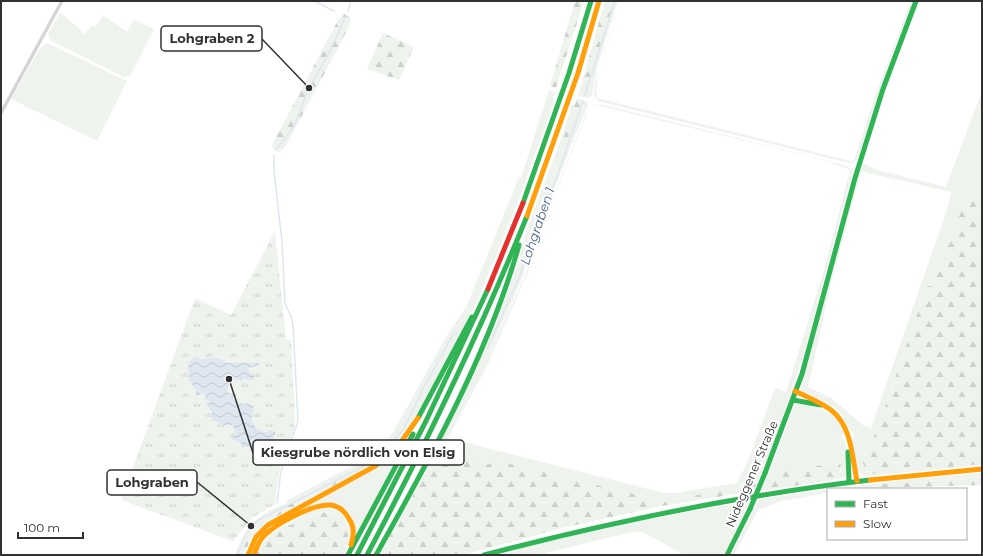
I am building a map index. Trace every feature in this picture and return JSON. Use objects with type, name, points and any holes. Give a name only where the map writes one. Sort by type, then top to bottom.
[{"type":"main road","points":[[357,555],[422,432],[454,365],[482,300],[524,199],[560,100],[591,1]]},
{"type":"main road","points":[[366,555],[398,497],[456,382],[524,222],[573,86],[599,1]]},
{"type":"main road","name":"Nideggener Straße","points":[[727,555],[750,509],[793,400],[806,360],[868,132],[887,74],[916,1]]},
{"type":"main road","points":[[376,555],[438,439],[484,344],[511,276],[524,222]]},
{"type":"main road","points":[[347,555],[394,471],[460,337],[482,300]]},
{"type":"main road","points":[[795,391],[832,410],[841,418],[846,429],[857,481]]},
{"type":"main road","points":[[793,400],[823,405]]},
{"type":"main road","points":[[248,555],[254,541],[268,525],[375,466],[393,453],[409,433],[425,407]]},
{"type":"main road","points":[[849,445],[849,482]]},
{"type":"main road","points":[[484,555],[548,537],[649,515],[743,498],[857,481],[982,469]]},
{"type":"main road","points":[[254,555],[261,539],[271,530],[306,510],[326,505],[341,509],[349,517],[352,524],[353,538],[347,555]]},
{"type":"street","points":[[1,113],[43,39],[62,1]]},
{"type":"green space","points":[[575,1],[584,1],[556,88],[550,86]]},
{"type":"green space","points":[[605,1],[615,1],[585,95],[578,96]]},
{"type":"green space","points":[[615,1],[618,1],[598,64],[592,95],[588,98],[578,96],[585,95]]},
{"type":"green space","points":[[621,1],[601,66],[609,36]]},
{"type":"green space","points":[[911,1],[913,1],[890,59],[857,160],[849,163],[598,101],[594,96],[595,84],[601,66],[596,90],[597,98],[850,161],[854,160],[878,88]]},
{"type":"green space","points":[[918,1],[920,1],[890,75],[863,163],[877,170],[946,187],[982,91],[982,200],[965,196],[932,286],[927,286],[877,430],[862,461],[868,474],[976,464],[982,465],[866,476],[858,472],[851,442],[854,433],[848,427],[840,412],[827,403],[802,393],[801,386],[858,173],[861,171],[863,164],[861,162],[882,94]],"holes":[[[864,172],[951,192],[947,210],[871,428],[863,425],[831,398],[808,387],[833,275],[861,173]]]},
{"type":"green space","points":[[60,12],[85,34],[92,25],[95,27],[103,15],[127,32],[134,19],[154,29],[130,76],[124,77],[50,40],[48,34]]},
{"type":"green space","points":[[344,14],[351,18],[349,27],[286,146],[280,152],[274,151],[272,145],[338,20]]},
{"type":"green space","points":[[383,33],[414,47],[399,80],[367,69]]},
{"type":"green space","points":[[47,43],[127,81],[97,141],[11,99],[40,48]]},
{"type":"green space","points":[[549,90],[555,92],[553,98],[555,99],[516,207],[475,306],[405,435],[383,458],[346,479],[265,517],[251,528],[242,543],[238,555],[235,555],[238,546],[248,530],[268,511],[286,504],[286,501],[358,463],[379,448],[392,434],[448,334],[467,305],[519,177],[521,178]]},
{"type":"green space","points":[[577,98],[587,102],[588,106],[533,243],[522,279],[479,376],[525,276],[535,244],[584,118],[590,110],[585,118],[534,248],[528,272],[487,366],[448,438],[664,493],[675,493],[737,483],[748,461],[775,388],[786,392],[823,274],[850,170],[824,160],[597,105],[603,105],[829,161],[847,166],[853,170],[807,343],[780,427],[762,473],[773,442],[775,426],[756,476],[749,486],[663,501],[507,463],[501,463],[498,467],[495,462],[485,465],[477,459],[438,446],[498,317],[516,269],[524,237],[562,137],[572,104],[575,105],[559,152],[566,151],[583,105],[581,102],[576,101]]},
{"type":"green space","points":[[576,101],[581,102],[583,105],[566,151],[560,153],[559,152]]},
{"type":"green space","points":[[965,196],[982,200],[982,464],[868,474],[862,461],[877,430],[927,286],[932,286]]},
{"type":"green space","points":[[275,231],[286,340],[291,340],[295,417],[294,429],[279,472],[275,504],[252,518],[233,541],[121,500],[195,298],[231,315]]},
{"type":"green space","points":[[799,404],[813,406],[826,411],[837,420],[841,426],[844,433],[841,436],[841,439],[844,440],[847,453],[847,469],[845,477],[833,480],[841,471],[841,464],[774,469],[769,472],[794,407]]},
{"type":"green space","points":[[776,425],[773,442],[754,491],[662,506],[562,528],[464,555],[379,555],[418,486],[438,446],[473,455],[485,465],[495,462],[498,466],[501,465],[501,463],[507,463],[663,501],[749,486],[756,476]]},
{"type":"green space","points":[[404,443],[356,536],[356,528],[333,503],[263,532],[359,477]]},
{"type":"green space","points":[[841,464],[839,477],[833,480],[761,491],[769,472],[774,469]]},
{"type":"green space","points":[[982,473],[982,477],[873,485],[876,488],[841,488]]},
{"type":"green space","points":[[982,477],[982,485],[876,488],[872,485]]},
{"type":"green space","points":[[346,479],[267,522],[250,540],[244,555],[238,555],[244,537],[251,528],[258,523],[297,500],[326,486]]},
{"type":"green space","points":[[827,490],[827,493],[781,501],[758,510],[734,555],[730,555],[758,500]]},
{"type":"green space","points":[[749,501],[725,555],[684,555],[643,532],[632,532],[538,555],[499,555],[538,544],[628,523]]},
{"type":"green space","points":[[334,508],[345,518],[350,528],[350,541],[344,555],[338,555],[340,554],[348,526],[336,513],[319,512],[270,534],[315,509]]},
{"type":"green space","points":[[320,512],[339,514],[348,528],[346,543],[340,554],[256,555],[262,543],[270,534]]},
{"type":"water","points":[[196,357],[200,359],[218,358],[227,363],[259,363],[259,366],[250,367],[248,370],[254,375],[254,379],[248,380],[243,378],[242,382],[237,379],[230,381],[227,392],[232,395],[234,400],[245,405],[248,403],[254,407],[251,420],[256,428],[266,433],[270,430],[276,432],[271,443],[245,447],[230,438],[237,434],[233,428],[234,425],[222,425],[212,420],[212,412],[205,402],[211,402],[205,400],[206,395],[204,393],[196,396],[196,389],[193,388],[192,383],[189,382],[188,368],[192,359]]},
{"type":"waterway","points":[[314,1],[334,11]]},
{"type":"waterway","points":[[348,11],[351,1]]},
{"type":"waterway","name":"Lohgraben 1","points":[[585,95],[615,1]]},
{"type":"waterway","points":[[276,150],[294,126],[309,88],[331,49],[346,15]]},
{"type":"waterway","name":"Lohgraben 1","points":[[487,349],[520,276],[529,246],[558,174],[583,101]]},
{"type":"waterway","points":[[274,155],[274,171],[282,242],[285,304],[291,316],[293,326],[298,421],[281,471],[277,503]]},
{"type":"waterway","name":"Lohgraben 1","points":[[237,555],[246,534],[257,521],[364,466],[390,446],[403,430],[425,385],[454,333],[457,333]]},
{"type":"traffic: fast","points":[[523,203],[569,73],[591,1]]},
{"type":"traffic: fast","points":[[765,473],[802,374],[855,178],[883,89],[916,1]]},
{"type":"traffic: fast","points":[[367,555],[452,387],[527,216]]},
{"type":"traffic: fast","points":[[376,555],[437,443],[475,365],[492,325],[519,245]]},
{"type":"traffic: fast","points":[[357,555],[426,421],[488,289]]},
{"type":"traffic: fast","points":[[418,418],[472,317]]},
{"type":"traffic: fast","points":[[793,400],[821,405]]},
{"type":"traffic: fast","points":[[348,555],[413,434]]},
{"type":"traffic: fast","points":[[848,452],[849,482]]},
{"type":"traffic: fast","points":[[750,509],[765,473]]},
{"type":"traffic: fast","points":[[484,555],[580,531],[676,511],[773,493],[870,480]]},
{"type":"traffic: fast","points":[[727,555],[750,509]]},
{"type":"traffic: slow","points":[[527,216],[578,73],[599,1]]},
{"type":"traffic: slow","points":[[795,391],[831,410],[843,424],[850,442],[857,481]]},
{"type":"traffic: slow","points":[[248,555],[256,537],[268,525],[375,466],[397,448],[418,418]]},
{"type":"traffic: slow","points":[[870,480],[982,469]]},
{"type":"traffic: slow","points":[[254,555],[262,538],[275,527],[293,516],[313,508],[330,505],[341,509],[351,522],[353,528],[351,545]]},
{"type":"traffic: jam","points":[[488,289],[523,203]]},
{"type":"place","name":"Lohgraben 2","points":[[309,88]]},
{"type":"place","name":"Kiesgrube nördlich von Elsig","points":[[229,379]]},
{"type":"place","name":"Lohgraben","points":[[251,526]]}]
